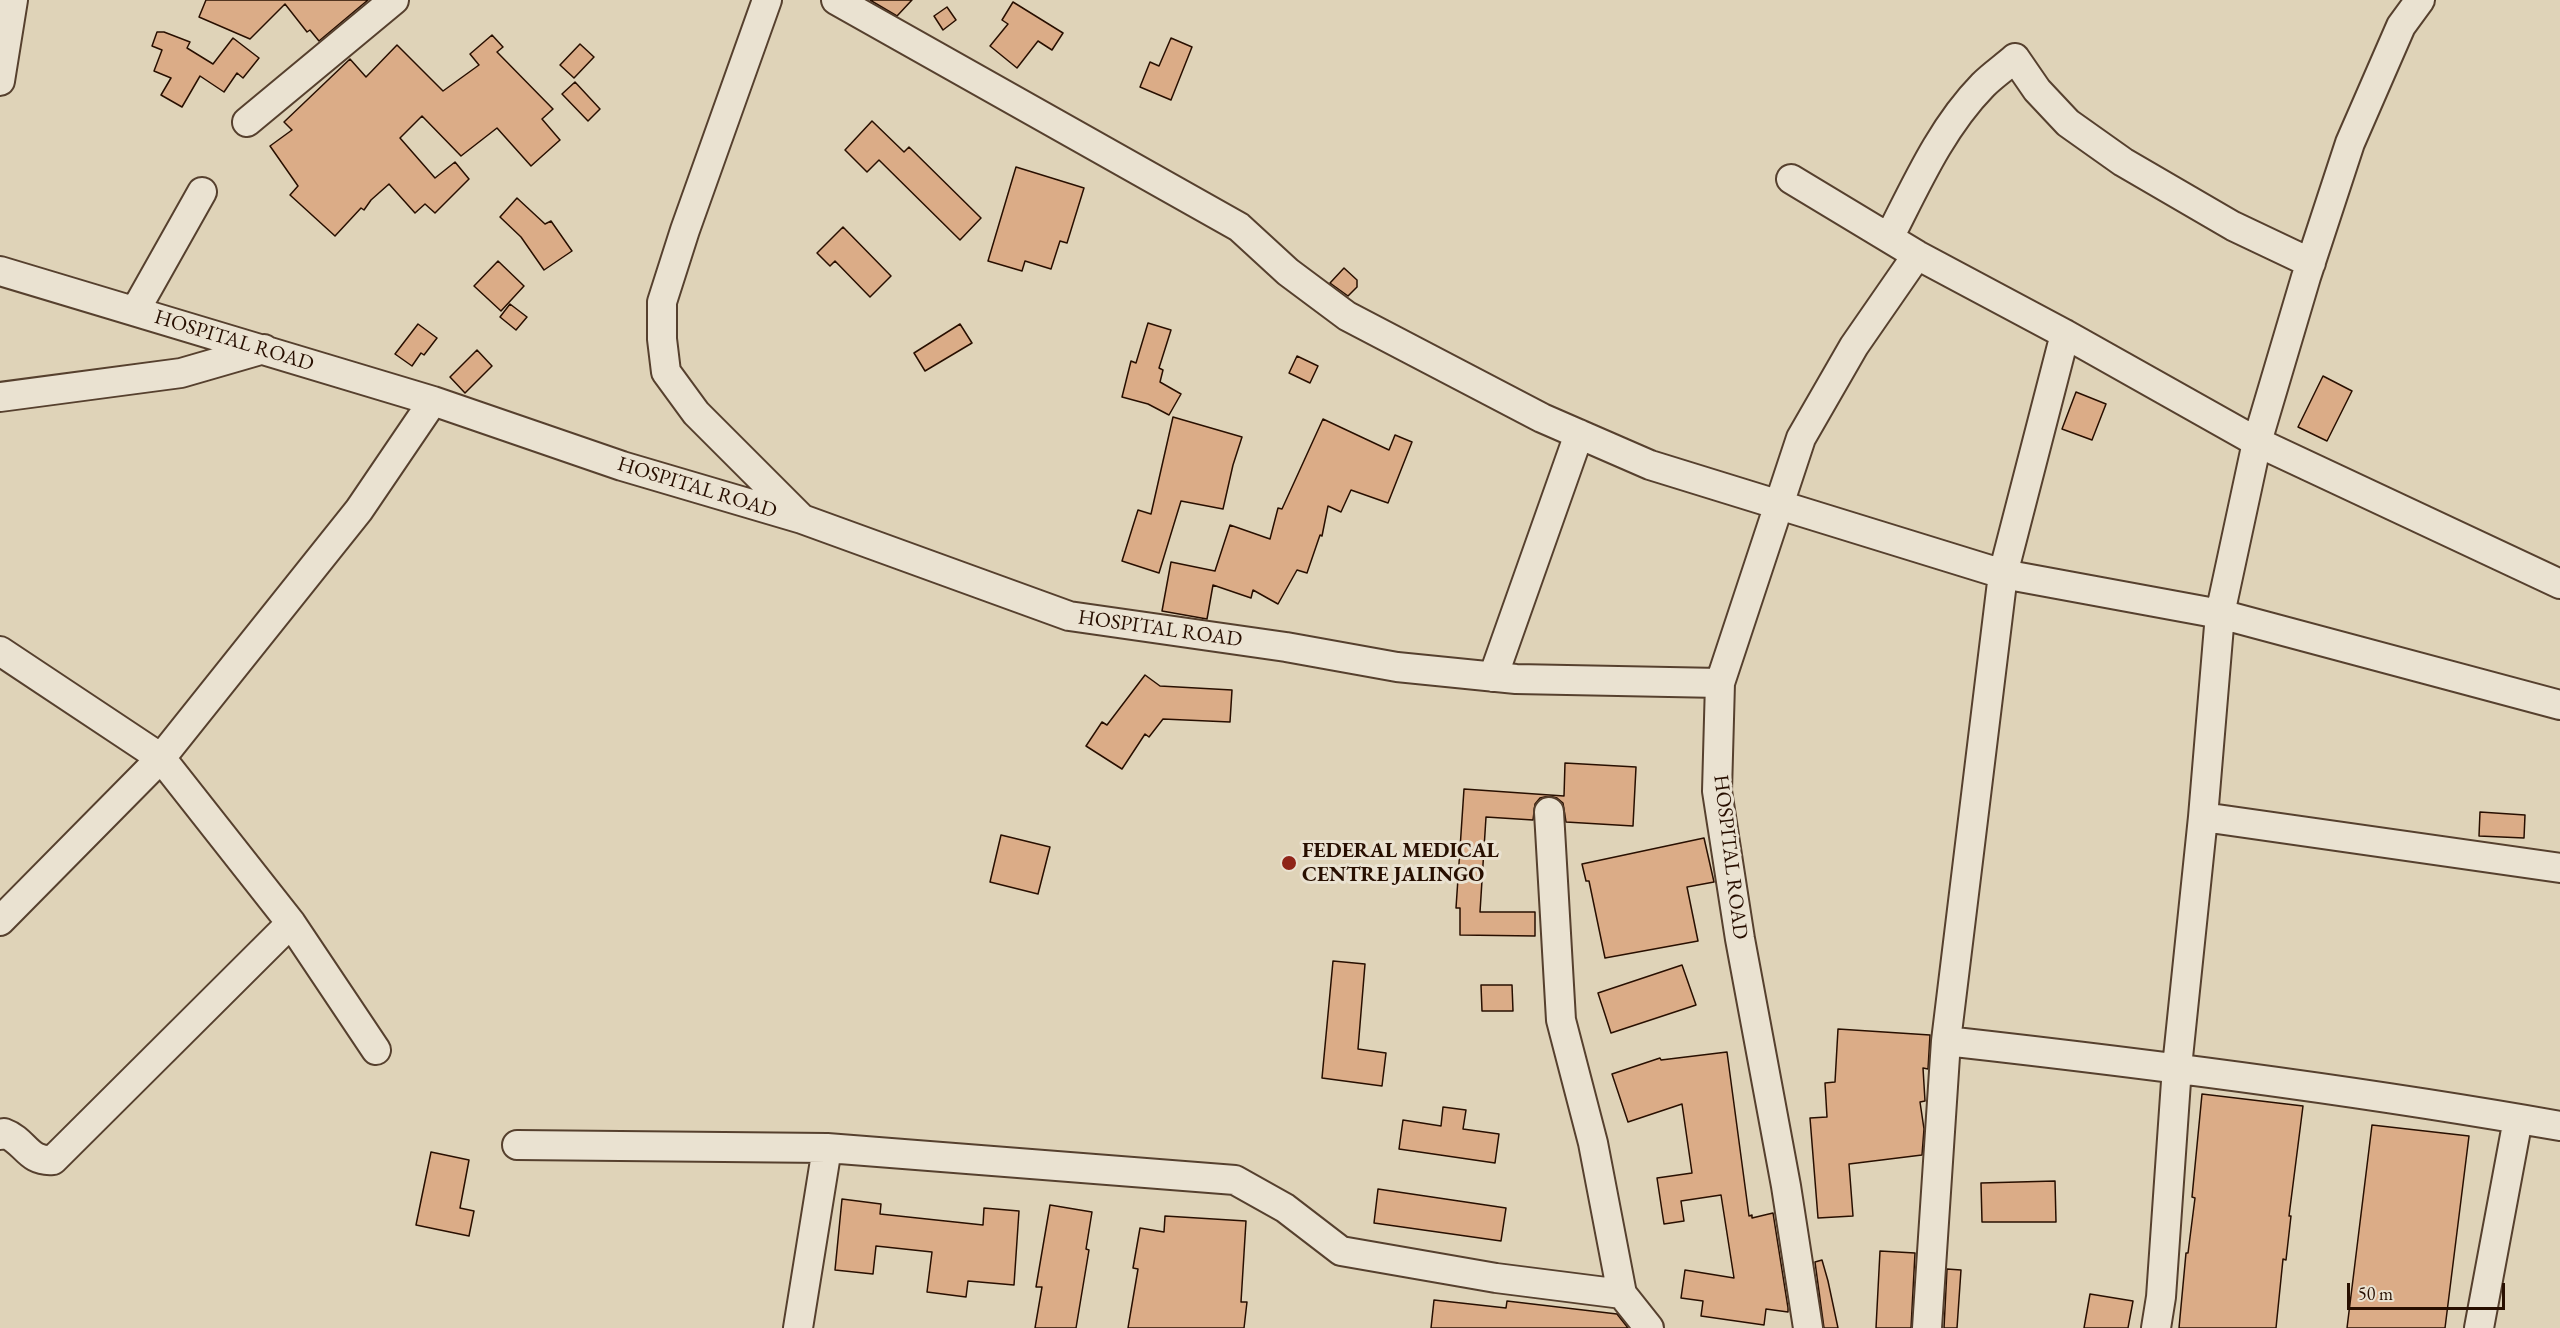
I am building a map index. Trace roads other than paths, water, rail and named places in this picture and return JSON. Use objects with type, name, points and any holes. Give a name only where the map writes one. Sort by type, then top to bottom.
[{"type":"street","points":[[0,81],[13,0]]},
{"type":"street","points":[[248,122],[394,0]]},
{"type":"street","points":[[766,0],[666,292],[663,302],[662,339],[666,372],[696,413],[802,519]]},
{"type":"street","points":[[836,0],[1239,227],[1288,272],[1347,316],[1542,418],[1650,465],[2003,574],[2220,614],[2560,705]]},
{"type":"street","points":[[2156,1328],[2161,1297],[2177,1067],[2203,817],[2220,614],[2257,442],[2311,262],[2350,143],[2402,26],[2420,0]]},
{"type":"street","points":[[1889,238],[1921,174],[1950,125],[1983,85],[2015,58],[2037,90],[2067,123],[2123,162],[2233,226],[2311,262]]},
{"type":"street","points":[[1791,179],[1917,255],[2066,334],[2257,442],[2560,584]]},
{"type":"street","points":[[135,311],[202,192]]},
{"type":"street","points":[[1720,683],[1801,438],[1854,346],[1917,255]]},
{"type":"street","name":"HOSPITAL ROAD","points":[[0,272],[433,401],[622,466],[802,519],[1069,616],[1286,647],[1397,667],[1493,677],[1720,683],[1717,791],[1740,939],[1786,1186],[1808,1328]]},
{"type":"street","points":[[1927,1328],[1946,1041],[2003,574],[2066,334]]},
{"type":"street","points":[[0,397],[181,373],[264,349]]},
{"type":"street","points":[[0,921],[161,758],[359,510],[433,401]]},
{"type":"street","points":[[1493,677],[1579,434]]},
{"type":"street","points":[[0,651],[161,758],[291,923],[376,1050]]},
{"type":"street","points":[[1549,812],[1561,1020],[1593,1143],[1622,1294],[1654,1326]]},
{"type":"street","points":[[2203,817],[2560,868]]},
{"type":"street","points":[[0,1135],[4,1133],[13,1136],[32,1156],[42,1161],[53,1160],[291,923]]},
{"type":"street","points":[[1946,1041],[2177,1067],[2429,1103],[2560,1126]]},
{"type":"street","points":[[2480,1328],[2518,1119]]},
{"type":"street","points":[[517,1145],[828,1148],[1235,1180],[1285,1208],[1341,1251],[1496,1278],[1622,1294]]},
{"type":"street","points":[[798,1328],[828,1148]]},
{"type":"place","name":"FEDERAL MEDICAL CENTRE JALINGO","points":[[1289,863]]}]
